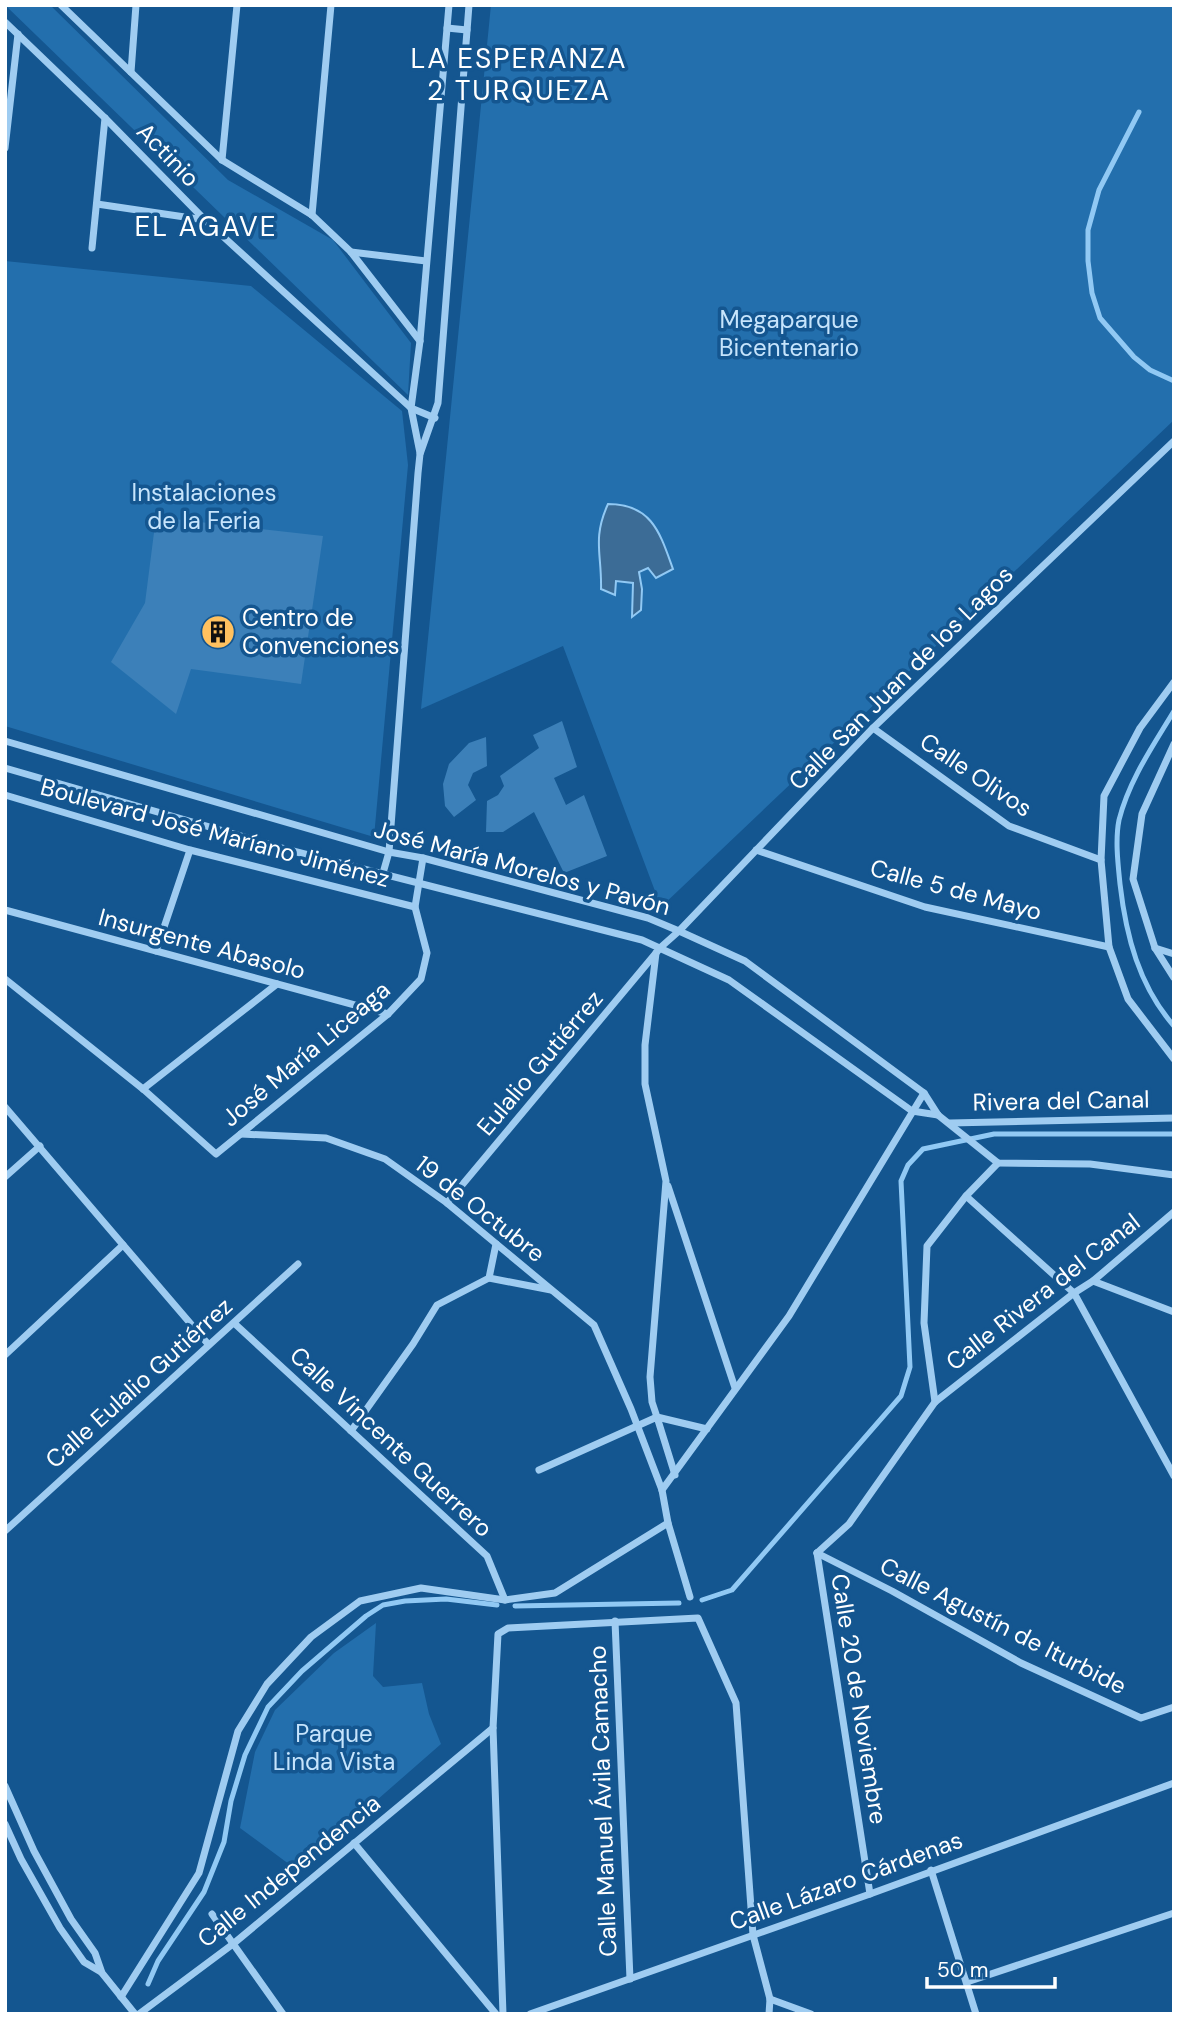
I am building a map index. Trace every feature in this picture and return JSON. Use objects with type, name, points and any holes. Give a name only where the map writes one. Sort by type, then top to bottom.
[{"type":"street","points":[[61,5],[222,160],[312,215],[351,251],[420,341]]},
{"type":"street","points":[[131,72],[136,5]]},
{"type":"street","points":[[222,160],[237,5]]},
{"type":"street","points":[[312,215],[331,5]]},
{"type":"street","points":[[383,873],[388,852],[420,454],[411,408],[420,341],[449,5]]},
{"type":"street","points":[[420,454],[435,418],[438,403],[469,5]]},
{"type":"street","name":"Actinio","points":[[5,22],[105,118],[205,220],[411,408],[435,418]]},
{"type":"street","points":[[447,28],[467,30]]},
{"type":"street","points":[[5,148],[18,34]]},
{"type":"street","points":[[92,248],[105,118]]},
{"type":"street","points":[[97,204],[205,220]]},
{"type":"street","points":[[351,251],[426,261]]},
{"type":"street","name":"Calle San Juan de los Lagos","points":[[659,950],[873,728],[1174,441]]},
{"type":"street","points":[[1174,682],[1140,728],[1104,796],[1101,860],[1109,947],[1128,999],[1174,1059]]},
{"type":"street","name":"Calle Olivos","points":[[873,728],[1009,826],[1101,860]]},
{"type":"street","name":"José María Morelos y Pavón","points":[[5,741],[388,852],[423,858],[648,918],[744,961],[924,1093],[938,1115]]},
{"type":"street","points":[[1174,744],[1142,814],[1133,878],[1156,948],[1174,978]]},
{"type":"street","name":"José María Morelos y Pavón","points":[[5,768],[289,850],[642,940],[729,980],[912,1111],[938,1115]]},
{"type":"street","name":"Boulevard José Maríano Jiménez","points":[[5,795],[190,850],[415,907]]},
{"type":"street","points":[[156,951],[190,850]]},
{"type":"street","name":"Calle 5 de Mayo","points":[[756,850],[925,907],[1109,947]]},
{"type":"street","name":"José María Liceaga","points":[[143,1089],[216,1154],[388,1014],[421,979],[428,953],[415,907],[423,858]]},
{"type":"street","name":"Insurgente Abasolo","points":[[5,910],[388,1014]]},
{"type":"street","points":[[1156,948],[1174,954]]},
{"type":"street","points":[[659,950],[645,1045],[645,1084],[666,1181],[735,1388]]},
{"type":"street","name":"Eulalio Gutiérrez","points":[[447,1203],[659,950]]},
{"type":"street","points":[[5,979],[143,1089],[277,984]]},
{"type":"street","points":[[662,1490],[789,1316],[924,1093]]},
{"type":"street","points":[[5,1107],[208,1344]]},
{"type":"street","points":[[938,1115],[998,1163],[1090,1164],[1174,1175]]},
{"type":"street","name":"Rivera del Canal","points":[[951,1124],[1174,1118]]},
{"type":"street","name":"19 de Octubre","points":[[241,1134],[326,1138],[385,1159],[447,1203],[594,1325],[631,1409],[662,1490],[668,1523],[690,1597]]},
{"type":"street","points":[[5,1177],[40,1146]]},
{"type":"street","name":"Calle Rivera del Canal","points":[[935,1402],[924,1323],[927,1246],[966,1196],[998,1163]]},
{"type":"street","points":[[666,1181],[650,1377],[652,1402],[675,1475]]},
{"type":"street","points":[[966,1196],[1074,1293],[1174,1476]]},
{"type":"street","name":"Calle Rivera del Canal","points":[[817,1553],[849,1524],[935,1402],[1093,1281],[1174,1212]]},
{"type":"street","points":[[489,1278],[496,1244]]},
{"type":"street","points":[[5,1355],[123,1245]]},
{"type":"street","name":"Calle Eulalio Gutiérrez","points":[[5,1531],[298,1264]]},
{"type":"street","points":[[351,1431],[413,1344],[437,1305],[489,1278],[552,1290]]},
{"type":"street","points":[[1093,1281],[1174,1312]]},
{"type":"street","name":"Calle Vincente Guerrero","points":[[234,1323],[487,1556],[505,1600]]},
{"type":"street","points":[[539,1470],[657,1418],[707,1429]]},
{"type":"street","points":[[1169,1467],[1174,1455]]},
{"type":"street","points":[[121,1997],[199,1873],[238,1731],[267,1684],[311,1637],[360,1601],[421,1588],[505,1600],[555,1593],[668,1523]]},
{"type":"street","name":"Calle Agustín de Iturbide","points":[[817,1553],[892,1591],[1021,1663],[1141,1718],[1174,1707]]},
{"type":"street","name":"Calle 20 de Noviembre","points":[[817,1553],[870,1894]]},
{"type":"street","points":[[503,2014],[494,1728],[498,1634],[508,1628],[698,1618],[736,1703],[753,1935],[770,1999],[769,2014]]},
{"type":"street","name":"Calle Manuel Ávila Camacho","points":[[615,1621],[630,1979]]},
{"type":"street","name":"Calle Independencia","points":[[137,2014],[233,1944],[494,1728]]},
{"type":"street","name":"Calle Lázaro Cárdenas","points":[[530,2014],[1174,1783]]},
{"type":"street","points":[[5,1786],[34,1851],[71,1919],[95,1953],[102,1973],[137,2014]]},
{"type":"street","points":[[5,1824],[21,1859],[60,1928],[84,1962],[102,1973]]},
{"type":"street","points":[[354,1843],[496,2014]]},
{"type":"street","points":[[931,1870],[976,2014]]},
{"type":"street","points":[[967,1982],[1174,1913]]},
{"type":"street","points":[[212,1914],[283,2014]]},
{"type":"street","points":[[770,1999],[811,2014]]},
{"type":"green space","points":[[5,5],[50,5],[228,180],[333,240],[411,343],[408,395]]},
{"type":"green space","name":"Megaparque Bicentenario","points":[[491,5],[1174,5],[1174,420],[661,907],[563,646],[421,709]]},
{"type":"green space","name":"Instalaciones de la Feria","points":[[5,261],[251,286],[402,411],[408,465],[374,837],[5,726]]},
{"type":"green space","name":"Parque Linda Vista","points":[[376,1623],[373,1676],[383,1687],[422,1683],[429,1714],[441,1744],[297,1870],[240,1828],[255,1752],[275,1710],[334,1653]]},
{"type":"shaded area","points":[[608,504],[635,509],[652,523],[664,544],[673,569],[656,578],[648,568],[639,572],[642,589],[641,610],[632,617],[633,583],[616,581],[615,595],[601,589],[599,537]]},
{"type":"building","name":"Centro de Convenciones","points":[[156,517],[323,536],[301,684],[191,669],[176,714],[111,662],[145,603]]},
{"type":"building","points":[[562,721],[577,767],[554,778],[566,805],[584,795],[607,856],[564,873],[534,812],[503,832],[486,832],[487,801],[498,795],[504,786],[500,776],[539,748],[533,735]]},
{"type":"building","points":[[486,737],[487,766],[473,773],[468,785],[476,800],[454,817],[445,806],[443,784],[449,764],[469,743]]},
{"type":"waterway","points":[[1139,112],[1099,190],[1088,230],[1092,293],[1100,318],[1134,357],[1150,370],[1174,381]]},
{"type":"waterway","points":[[1174,711],[1129,791],[1119,820],[1117,844],[1118,868],[1130,941],[1143,977],[1162,1011],[1174,1026]]},
{"type":"waterway","points":[[702,1600],[732,1590],[901,1396],[910,1367],[901,1181],[908,1165],[923,1149],[994,1134],[1174,1134]]},
{"type":"waterway","points":[[148,1984],[158,1961],[204,1892],[224,1842],[231,1801],[245,1755],[268,1707],[302,1671],[366,1616],[383,1605],[446,1599],[497,1605]]},
{"type":"waterway","points":[[515,1606],[679,1603]]},
{"type":"place","name":"Centro de Convenciones","points":[[218,632]]},
{"type":"district","name":"LA ESPERANZA 2 TURQUEZA","points":[[519,74]]},
{"type":"district","name":"EL AGAVE","points":[[206,226]]}]
